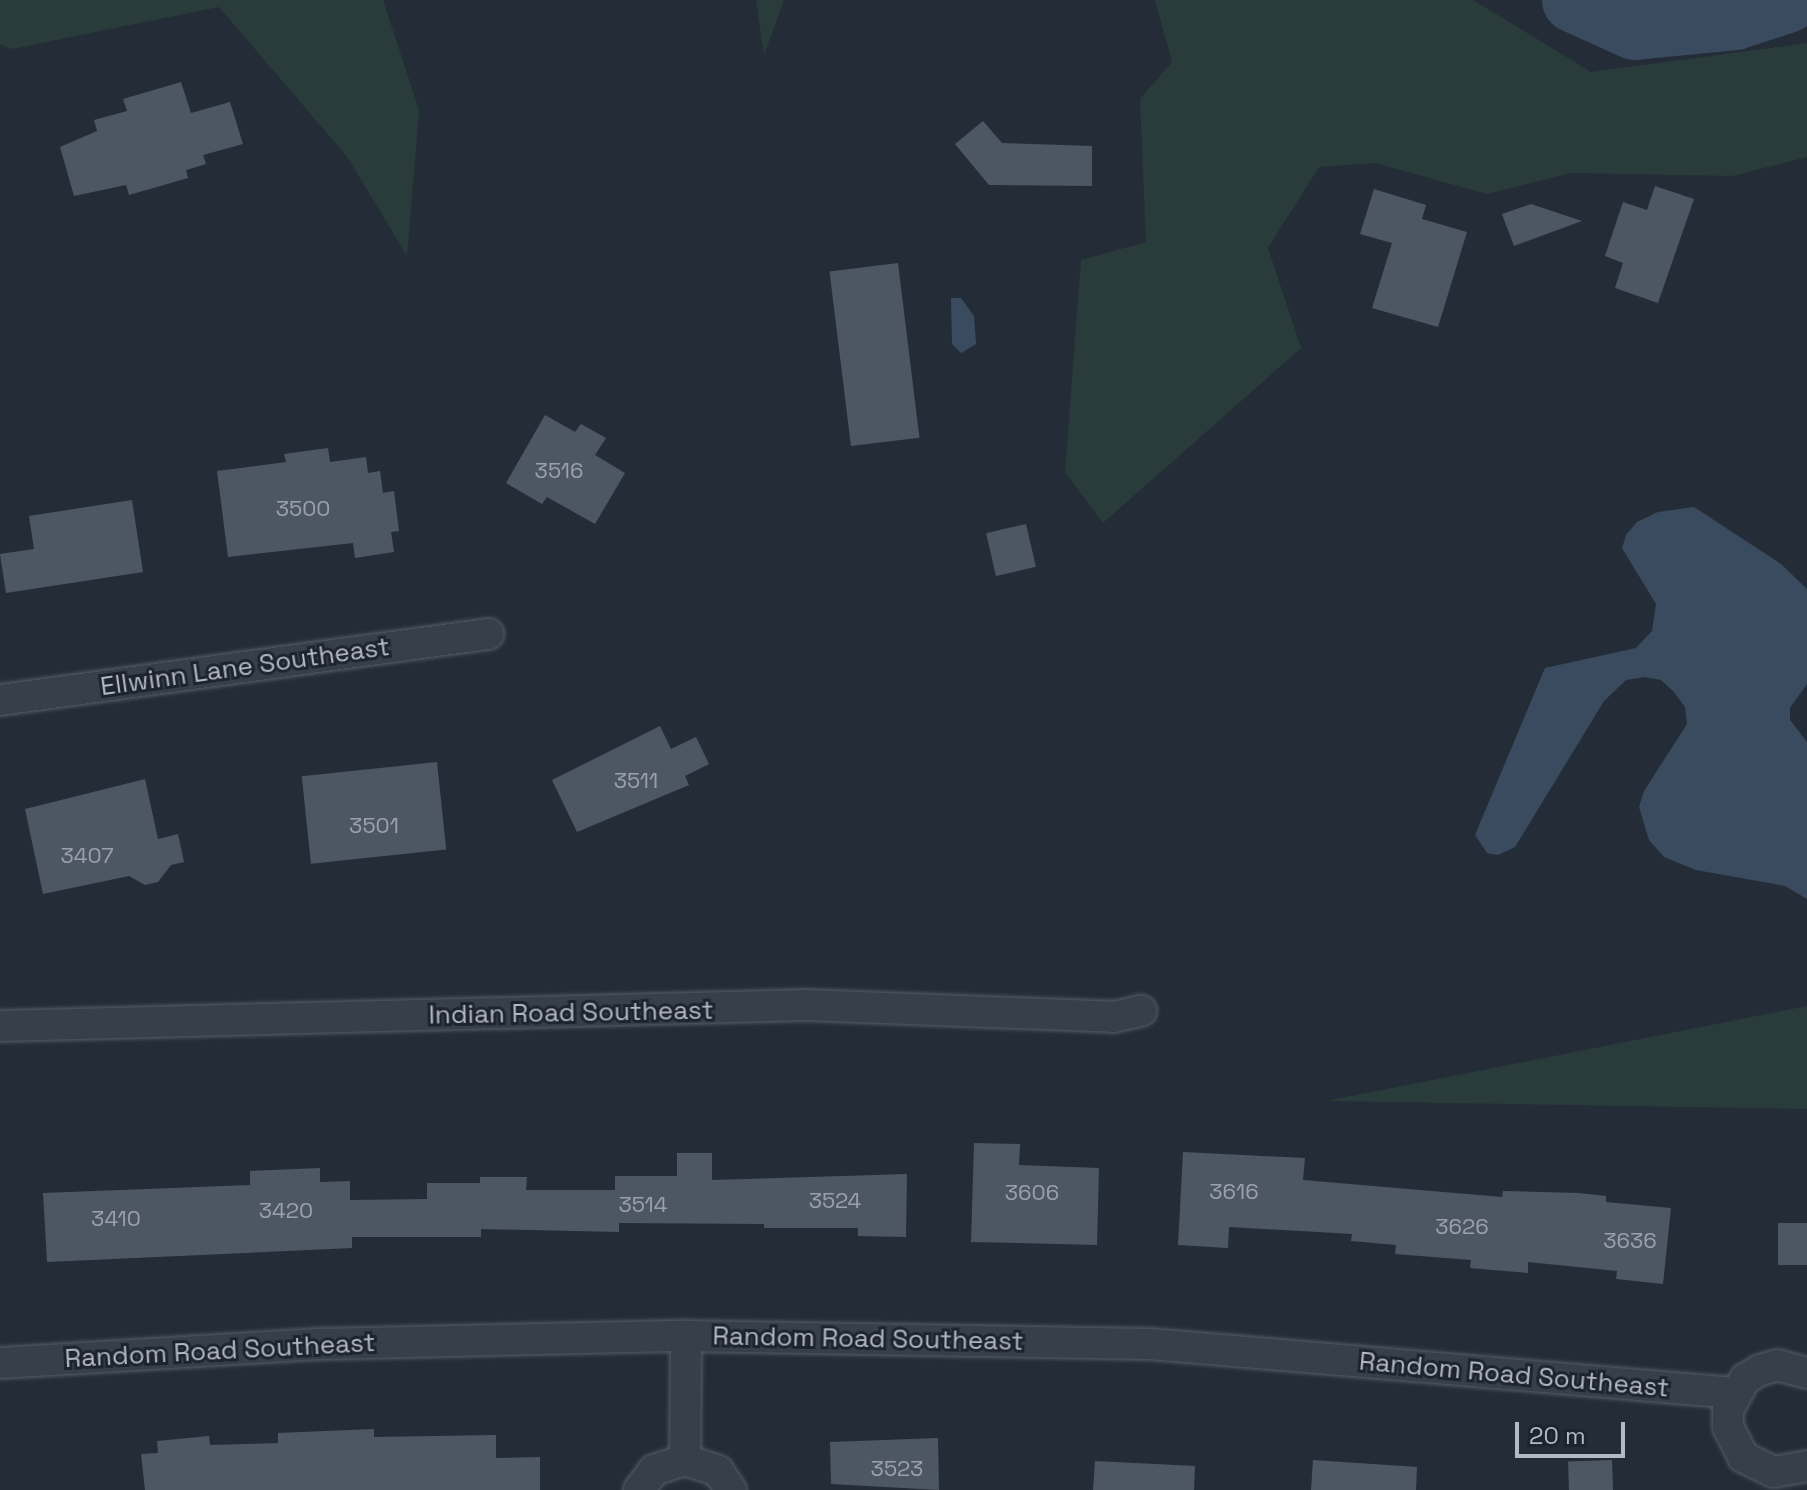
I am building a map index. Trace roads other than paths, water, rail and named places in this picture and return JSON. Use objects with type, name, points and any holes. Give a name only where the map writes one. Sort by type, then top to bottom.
[{"type":"street","name":"Ellwinn Lane Southeast","points":[[0,700],[489,634]]},
{"type":"street","name":"Indian Road Southeast","points":[[0,1026],[807,1005],[1114,1017],[1141,1011]]},
{"type":"street","name":"Random Road Southeast","points":[[0,1363],[322,1344],[686,1336],[1150,1344],[1734,1393]]},
{"type":"street","points":[[685,1460],[686,1336]]},
{"type":"street","points":[[1807,1373],[1778,1365],[1760,1370],[1734,1393],[1728,1427],[1743,1457],[1774,1472],[1807,1466]]},
{"type":"street","points":[[639,1490],[654,1470],[685,1460],[718,1471],[731,1490]]},
{"type":"water","points":[[951,298],[961,298],[974,316],[976,344],[961,353],[952,344]]},
{"type":"water","points":[[1694,507],[1781,564],[1807,589],[1807,684],[1790,708],[1790,720],[1807,742],[1807,899],[1785,886],[1696,870],[1664,857],[1649,840],[1639,807],[1644,791],[1687,724],[1685,707],[1661,680],[1645,677],[1626,680],[1604,701],[1515,847],[1498,855],[1487,853],[1475,835],[1545,668],[1636,648],[1652,631],[1656,604],[1622,548],[1626,535],[1637,522],[1658,512]]},
{"type":"waterway","points":[[1575,0],[1635,27],[1735,17],[1787,0]]}]
